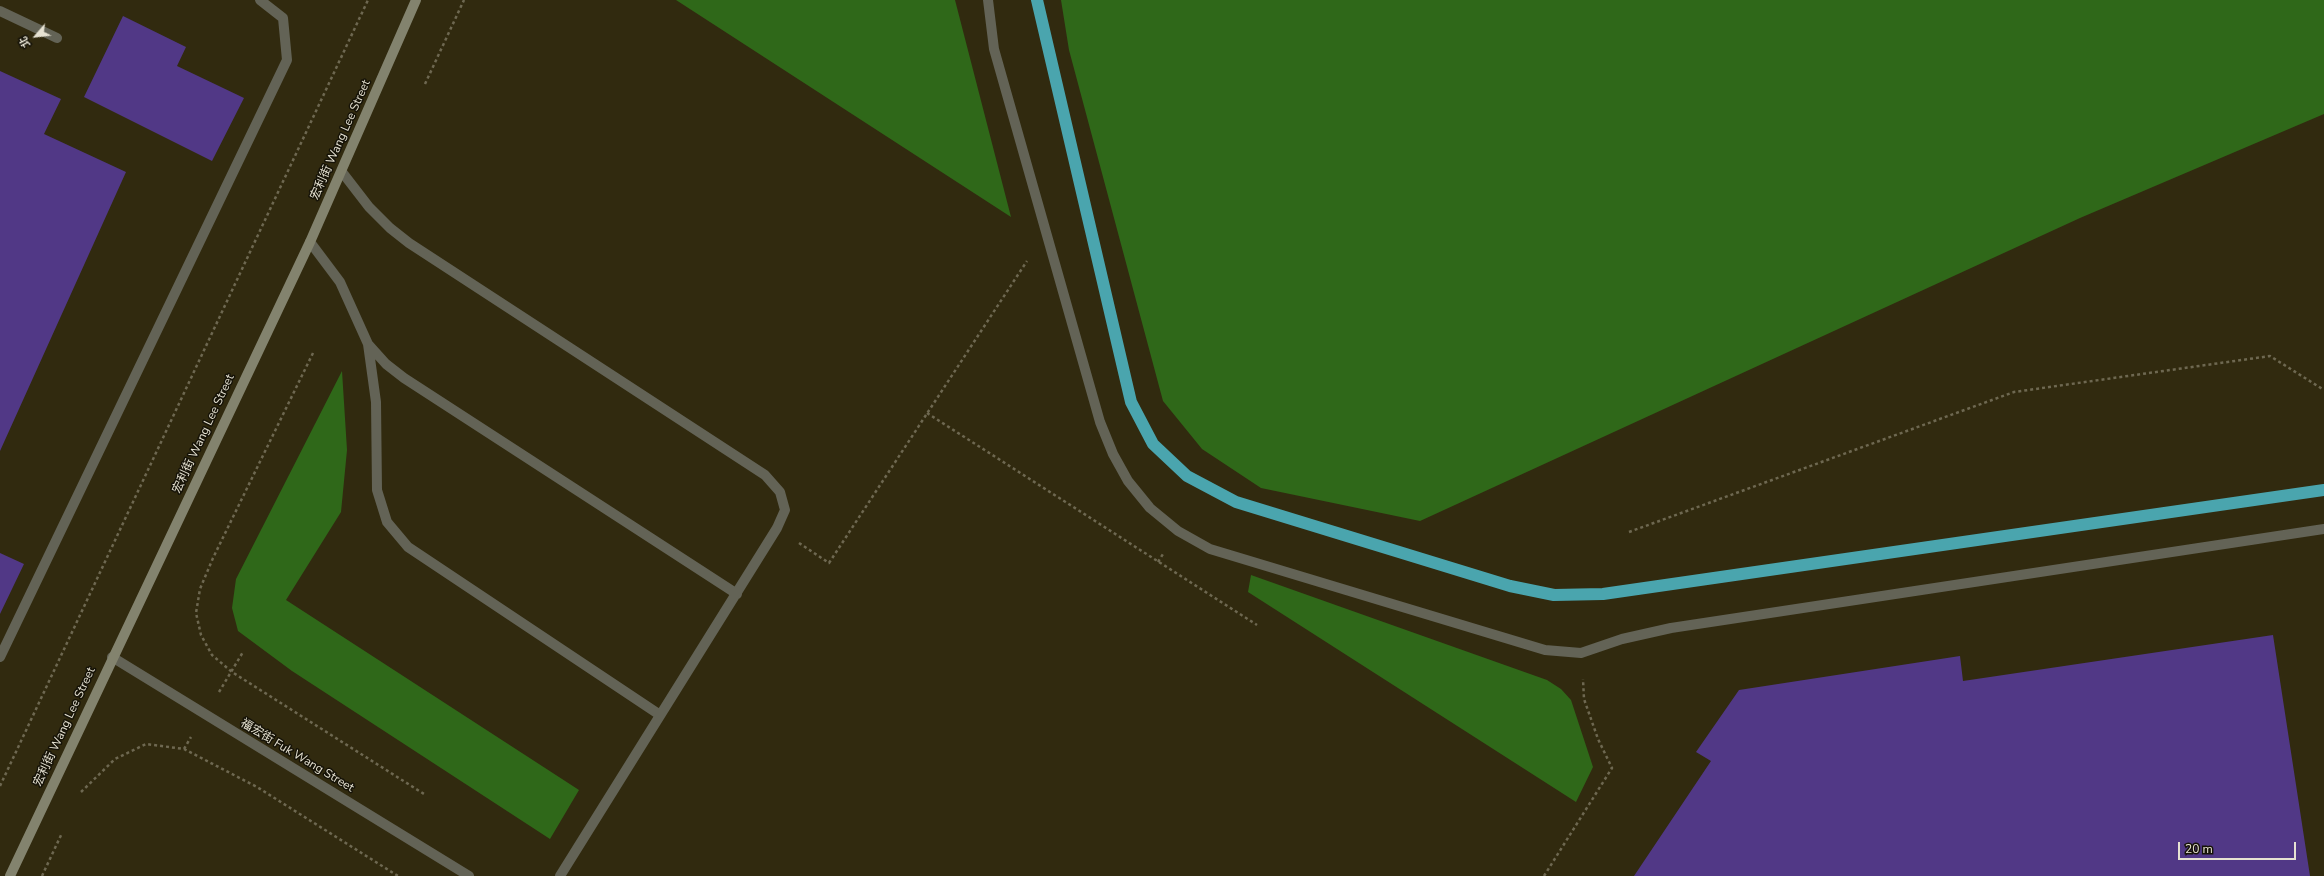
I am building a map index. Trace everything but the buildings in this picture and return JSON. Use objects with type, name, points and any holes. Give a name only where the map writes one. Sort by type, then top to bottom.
[{"type":"street","points":[[0,657],[287,60],[284,18],[260,0]]},
{"type":"street","name":"宏利街 Wang Lee Street","points":[[10,876],[112,657],[310,242],[342,172],[416,0]]},
{"type":"street","points":[[988,0],[994,49],[1100,422],[1113,454],[1128,481],[1150,508],[1178,531],[1210,549],[1544,650],[1582,653],[1622,639],[1671,628],[2324,529]]},
{"type":"street","points":[[0,11],[57,38]]},
{"type":"street","points":[[342,172],[369,206],[390,228],[409,243],[765,475],[780,492],[785,510],[777,528],[560,876]]},
{"type":"street","points":[[310,242],[340,282],[368,344],[376,402],[377,490],[387,522],[408,547],[660,715]]},
{"type":"street","points":[[368,344],[386,364],[404,378],[737,594]]},
{"type":"street","name":"福宏街 Fuk Wang Street","points":[[112,657],[469,876]]},
{"type":"path","points":[[0,786],[368,0]]},
{"type":"path","points":[[425,84],[464,0]]},
{"type":"path","points":[[777,528],[829,563],[1046,232]]},
{"type":"path","points":[[313,353],[213,558],[200,589],[196,613],[201,635],[212,655],[232,672],[424,794]]},
{"type":"path","points":[[1629,532],[2014,392],[2270,356],[2324,390]]},
{"type":"path","points":[[927,413],[1257,625]]},
{"type":"path","points":[[1544,876],[1612,768],[1598,739],[1584,699],[1582,653]]},
{"type":"path","points":[[78,798],[81,791],[115,759],[146,744],[184,749],[257,787],[398,876]]},
{"type":"path","points":[[42,876],[65,827]]},
{"type":"green space","points":[[676,0],[955,0],[1011,217]]},
{"type":"green space","points":[[1061,0],[2324,0],[2324,114],[2080,218],[1420,521],[1261,488],[1202,449],[1163,401],[1069,50]]},
{"type":"green space","points":[[342,371],[347,450],[341,512],[286,600],[579,790],[550,839],[292,671],[238,631],[232,608],[236,579]]},
{"type":"green space","points":[[1251,575],[1547,680],[1561,689],[1571,700],[1593,767],[1576,802],[1248,592]]},
{"type":"waterway","points":[[1037,0],[1131,402],[1153,444],[1187,476],[1236,502],[1510,586],[1554,595],[1603,594],[2324,490]]}]
